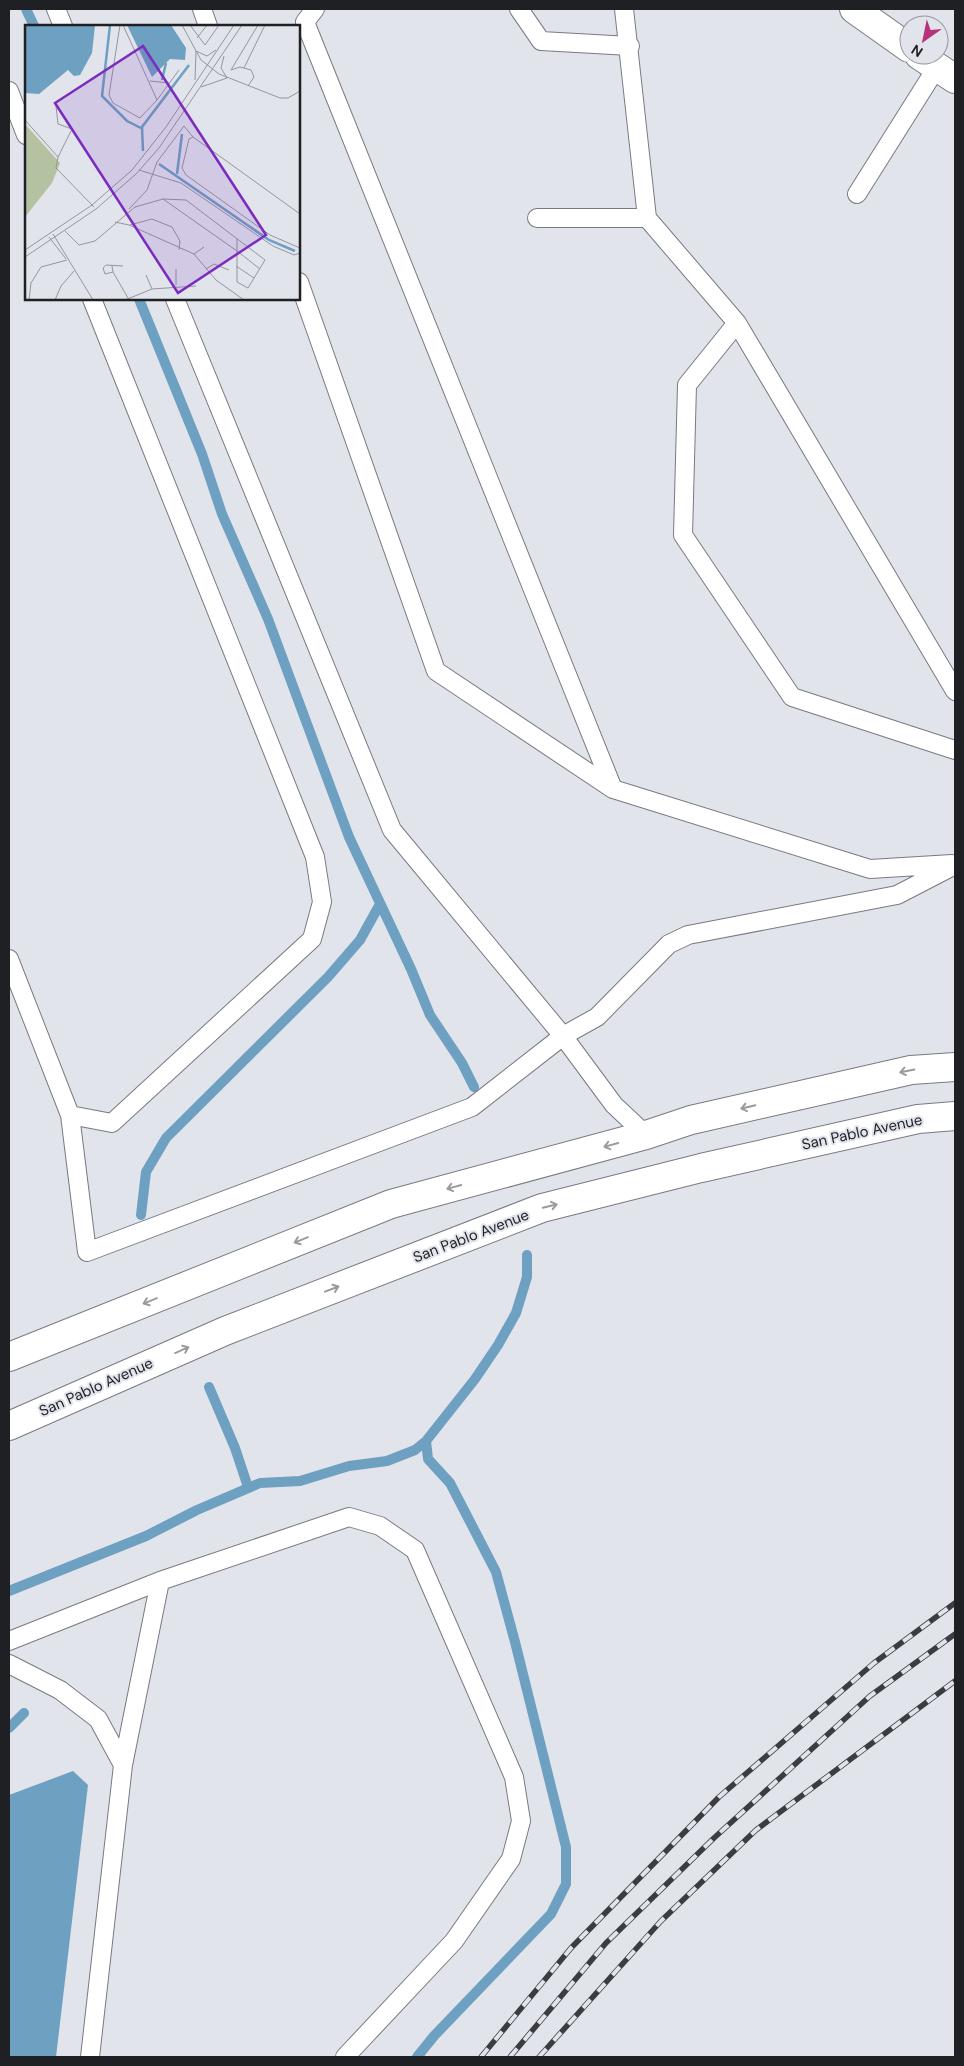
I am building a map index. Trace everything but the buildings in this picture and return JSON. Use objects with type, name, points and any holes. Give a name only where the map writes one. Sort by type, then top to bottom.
[{"type":"main road","points":[[854,9],[899,41]]},
{"type":"main road","points":[[9,1357],[391,1204],[646,1135],[691,1120],[911,1070],[955,1067]]},
{"type":"main road","name":"San Pablo Avenue","points":[[9,1426],[225,1331],[542,1208],[701,1168],[918,1119],[955,1116]]},
{"type":"lane","points":[[56,9],[63,25]]},
{"type":"lane","points":[[202,9],[208,25]]},
{"type":"lane","points":[[518,9],[541,41],[630,46]]},
{"type":"lane","points":[[624,9],[630,46],[647,218],[737,323],[955,691]]},
{"type":"lane","points":[[305,18],[613,789]]},
{"type":"lane","points":[[857,194],[943,69]]},
{"type":"lane","points":[[9,91],[25,132]]},
{"type":"lane","points":[[537,218],[647,218]]},
{"type":"lane","points":[[300,285],[436,671],[613,789],[870,869],[955,865]]},
{"type":"lane","points":[[70,1115],[112,1123],[312,939],[322,902],[315,857],[92,300]]},
{"type":"lane","points":[[175,300],[392,830],[563,1036],[614,1105],[646,1135]]},
{"type":"lane","points":[[737,323],[687,385],[683,535],[792,697],[955,750]]},
{"type":"lane","points":[[9,959],[70,1115],[88,1252],[472,1106],[563,1036],[596,1017],[669,944],[688,935],[897,895],[955,865]]},
{"type":"lane","points":[[9,1641],[160,1581],[349,1517],[380,1526],[415,1550],[514,1778],[521,1821],[511,1859],[454,1941],[345,2057]]},
{"type":"lane","points":[[90,2057],[123,1765],[160,1581]]},
{"type":"lane","points":[[9,1664],[60,1690],[98,1719],[123,1765]]},
{"type":"water","points":[[73,1771],[88,1785],[56,2057],[9,2057],[9,1795]]},
{"type":"waterway","points":[[26,9],[34,25]]},
{"type":"waterway","points":[[139,300],[202,454],[222,514],[268,619],[349,837],[411,969],[430,1015],[462,1063],[474,1087]]},
{"type":"waterway","points":[[141,1215],[146,1172],[166,1138],[328,977],[360,940],[380,904]]},
{"type":"waterway","points":[[9,1591],[146,1536],[197,1510],[260,1483],[300,1481],[349,1466],[387,1461],[415,1450],[426,1441],[475,1379],[498,1345],[516,1313],[527,1277],[527,1255]]},
{"type":"waterway","points":[[209,1387],[235,1448],[248,1487]]},
{"type":"waterway","points":[[417,2057],[434,2036],[551,1914],[566,1884],[566,1847],[496,1572],[450,1483],[428,1459],[426,1441]]},
{"type":"waterway","points":[[9,1728],[24,1713]]},
{"type":"railway","points":[[481,2057],[571,1948],[719,1797],[874,1663],[955,1603]]},
{"type":"railway","points":[[510,2057],[606,1943],[714,1838],[870,1696],[955,1634]]},
{"type":"railway","points":[[539,2057],[661,1921],[756,1830],[955,1681]]}]
